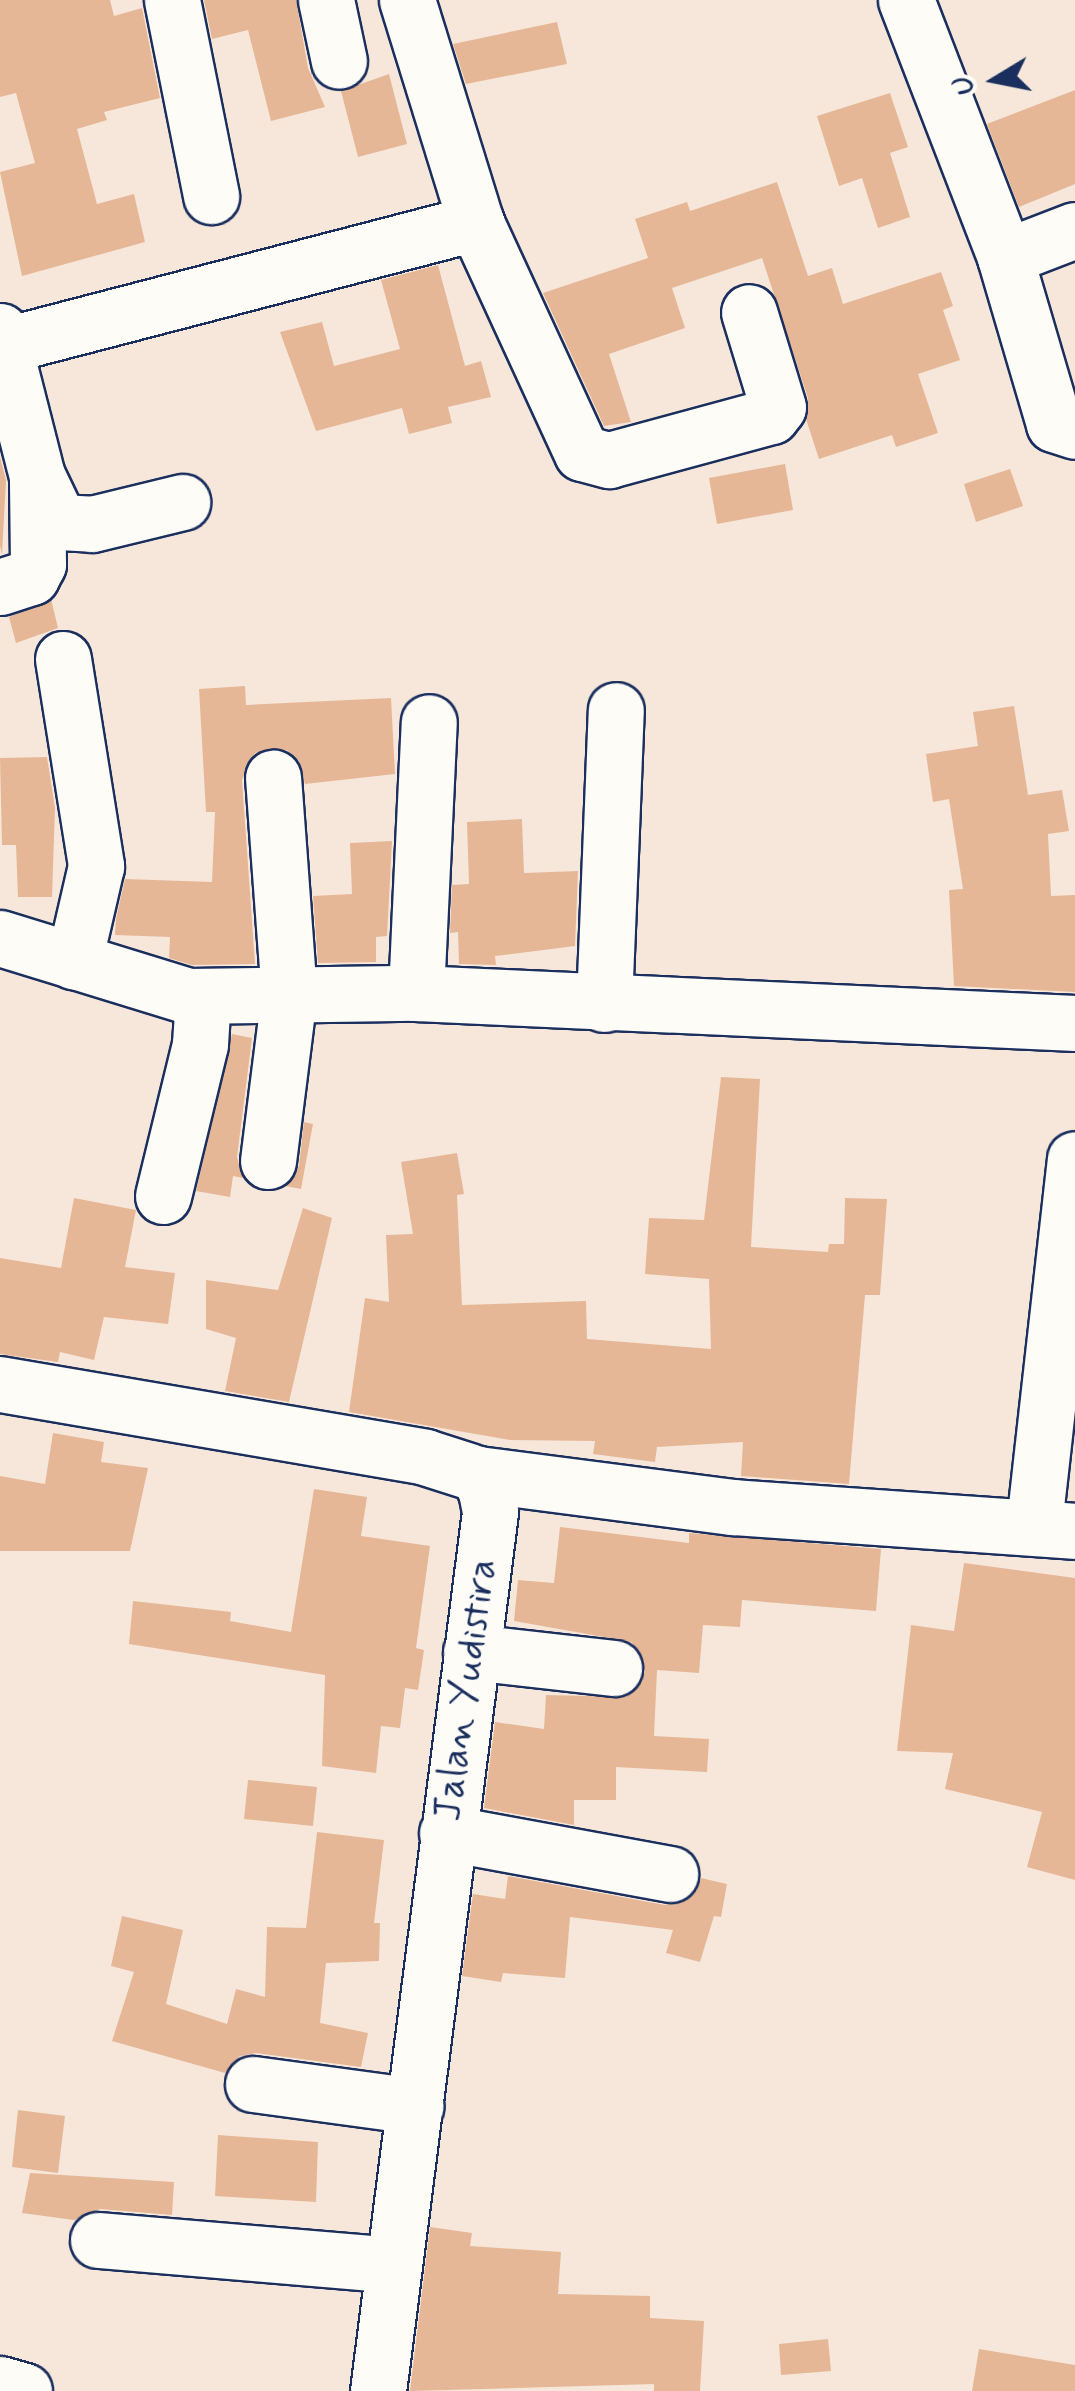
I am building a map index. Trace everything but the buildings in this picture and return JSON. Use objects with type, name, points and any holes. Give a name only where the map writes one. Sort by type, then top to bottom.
[{"type":"street","points":[[172,0],[211,196]]},
{"type":"street","points":[[326,0],[340,60]]},
{"type":"street","points":[[407,0],[476,223],[582,453],[593,460],[771,416],[778,407],[749,312]]},
{"type":"street","points":[[912,13],[1005,257],[1054,424],[1075,431]]},
{"type":"street","points":[[182,502],[92,524],[59,522],[37,476],[3,338],[476,223]]},
{"type":"street","points":[[1005,257],[1075,230]]},
{"type":"street","points":[[0,587],[31,578],[38,564],[37,476]]},
{"type":"street","points":[[63,659],[96,866],[74,961]]},
{"type":"street","points":[[604,1004],[616,710]]},
{"type":"street","points":[[416,993],[428,722]]},
{"type":"street","points":[[268,1160],[288,995],[273,778]]},
{"type":"street","points":[[0,938],[203,996],[416,993],[1075,1022]]},
{"type":"street","points":[[162,1196],[200,1044],[203,996]]},
{"type":"street","points":[[0,1384],[425,1457],[478,1474],[733,1507],[1054,1528],[1075,1159]]},
{"type":"street","name":"Jalan Yudistira","points":[[378,2391],[416,2106],[446,1833],[490,1512],[478,1474]]},
{"type":"street","points":[[470,1652],[614,1668]]},
{"type":"street","points":[[446,1833],[670,1874]]},
{"type":"street","points":[[253,2084],[416,2106]]},
{"type":"street","points":[[98,2240],[393,2265]]},
{"type":"street","points":[[0,2384],[24,2391]]}]
